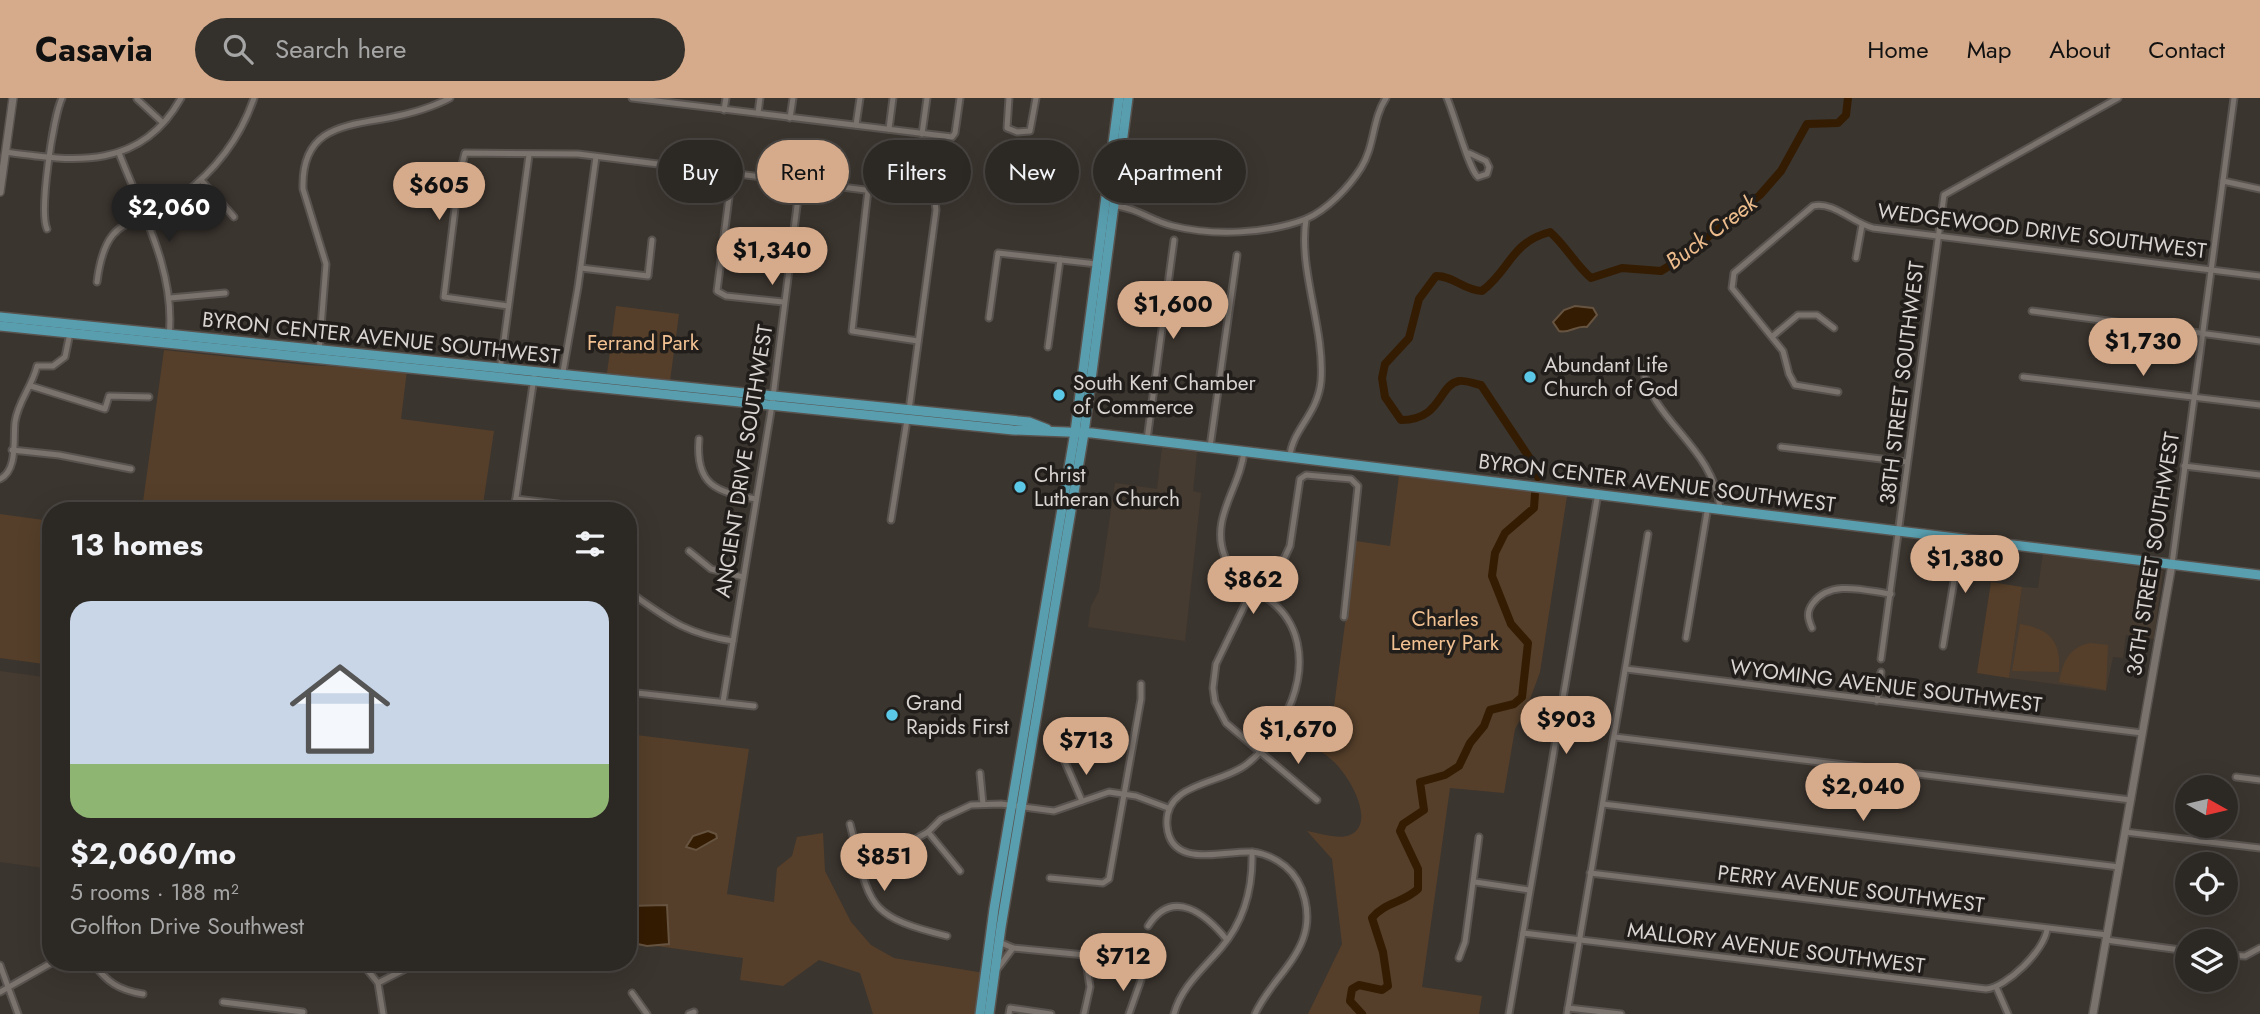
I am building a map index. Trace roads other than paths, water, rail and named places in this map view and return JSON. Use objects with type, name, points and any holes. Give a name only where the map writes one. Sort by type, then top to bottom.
[{"type":"main road","points":[[1117,140],[1119,98]]},
{"type":"main road","points":[[1119,140],[1129,98]]},
{"type":"main road","points":[[980,1014],[1016,806],[1039,701],[1110,205]]},
{"type":"main road","name":"BYRON CENTER AVENUE SOUTHWEST","points":[[0,317],[169,339],[908,414],[1030,432],[1049,429],[1290,456],[2260,575]]},
{"type":"main road","name":"BYRON CENTER AVENUE SOUTHWEST","points":[[0,326],[169,339]]},
{"type":"main road","points":[[989,1014],[1032,687],[1079,432]]},
{"type":"main road","points":[[1032,687],[1039,701]]},
{"type":"street","points":[[0,192],[13,98]]},
{"type":"street","points":[[47,229],[44,215],[50,158],[62,98]]},
{"type":"street","points":[[6,152],[92,160],[119,153],[163,123],[181,98]]},
{"type":"street","points":[[97,282],[100,256],[116,229],[173,201],[201,180],[239,134],[254,98]]},
{"type":"street","points":[[318,354],[326,264],[303,189],[303,176],[310,154],[323,137],[339,126],[436,106],[450,98]]},
{"type":"street","points":[[632,98],[692,102],[724,110],[953,136],[960,98]]},
{"type":"street","points":[[724,110],[726,98]]},
{"type":"street","points":[[758,113],[760,98]]},
{"type":"street","points":[[790,118],[793,98]]},
{"type":"street","points":[[856,125],[860,98]]},
{"type":"street","points":[[889,130],[893,98]]},
{"type":"street","points":[[922,134],[927,98]]},
{"type":"street","points":[[1009,98],[1007,128],[1017,132],[1030,131],[1036,98]]},
{"type":"street","points":[[1110,205],[1139,210],[1174,226],[1226,232],[1258,230],[1306,219],[1343,191],[1363,166],[1373,142],[1378,114],[1386,98]]},
{"type":"street","points":[[1447,98],[1475,175],[1487,174],[1489,167],[1486,161],[1469,153]]},
{"type":"street","name":"38TH STREET SOUTHWEST","points":[[1881,659],[1900,531],[1936,236],[1944,195],[2118,98]]},
{"type":"street","name":"36TH STREET SOUTHWEST","points":[[2093,1014],[2172,564],[2209,268],[2234,98]]},
{"type":"street","points":[[137,99],[163,123]]},
{"type":"street","points":[[508,306],[444,297],[459,176],[465,153],[529,155],[552,152],[658,165]]},
{"type":"street","points":[[119,153],[160,257],[170,298],[169,339]]},
{"type":"street","points":[[499,372],[529,155]]},
{"type":"street","points":[[561,378],[581,268],[596,157]]},
{"type":"street","points":[[201,180],[234,217]]},
{"type":"street","points":[[2223,180],[2260,189]]},
{"type":"street","points":[[728,203],[717,291],[726,296],[783,302]]},
{"type":"street","name":"ANCIENT DRIVE SOUTHWEST","points":[[723,702],[772,400],[797,203]]},
{"type":"street","points":[[867,203],[852,331],[918,341]]},
{"type":"street","points":[[891,520],[908,414],[935,203]]},
{"type":"street","name":"WEDGEWOOD DRIVE SOUTHWEST","points":[[1838,392],[1795,384],[1789,374],[1783,351],[1732,288],[1734,273],[1813,206],[1828,205],[1862,225],[2260,276]]},
{"type":"street","points":[[1290,456],[1296,437],[1314,410],[1321,381],[1316,312],[1304,233],[1306,219]]},
{"type":"street","points":[[1856,258],[1862,225]]},
{"type":"street","points":[[581,268],[648,276],[652,240]]},
{"type":"street","points":[[1147,440],[1174,240]]},
{"type":"street","points":[[989,318],[998,253],[1102,265]]},
{"type":"street","points":[[1210,447],[1237,255]]},
{"type":"street","points":[[1048,347],[1060,260]]},
{"type":"street","points":[[170,298],[225,293]]},
{"type":"street","points":[[2032,311],[2260,341]]},
{"type":"street","points":[[1773,336],[1798,315],[1816,316],[1834,328]]},
{"type":"street","points":[[0,479],[10,470],[18,407],[31,386],[37,366],[53,366],[65,357],[70,333]]},
{"type":"street","points":[[1643,368],[1645,378],[1660,405],[1710,470],[1717,485],[1720,508]]},
{"type":"street","points":[[516,502],[535,376]]},
{"type":"street","points":[[2024,377],[2260,405]]},
{"type":"street","points":[[31,386],[105,409],[109,396],[149,397]]},
{"type":"street","points":[[699,439],[699,463],[709,483],[724,493],[757,499]]},
{"type":"street","points":[[1781,447],[1907,462]]},
{"type":"street","points":[[12,450],[57,454],[131,470]]},
{"type":"street","points":[[1244,451],[1240,476],[1224,509],[1221,538],[1225,556],[1252,590],[1283,611],[1294,629],[1300,659],[1292,698],[1275,733],[1261,752],[1229,776],[1185,790],[1168,808],[1166,823],[1170,836],[1186,853],[1197,856],[1252,852],[1268,856],[1286,867],[1303,892],[1307,912],[1304,938],[1271,984],[1255,1014]]},
{"type":"street","points":[[2185,466],[2260,475]]},
{"type":"street","points":[[1317,800],[1226,723],[1215,702],[1213,688],[1216,664],[1252,590],[1283,561],[1293,534],[1300,479],[1306,475],[1351,479],[1358,486],[1344,617]]},
{"type":"street","points":[[1510,1014],[1598,493]]},
{"type":"street","points":[[516,499],[541,502]]},
{"type":"street","points":[[1686,638],[1708,506]]},
{"type":"street","points":[[1621,1014],[1567,1011],[1647,534]]},
{"type":"street","points":[[1943,646],[1961,539]]},
{"type":"street","points":[[689,551],[711,569],[743,577]]},
{"type":"street","points":[[1812,628],[1808,619],[1810,606],[1827,591],[1843,588],[1891,594]]},
{"type":"street","points":[[637,599],[648,608],[694,633],[733,641]]},
{"type":"street","name":"WYOMING AVENUE SOUTHWEST","points":[[1626,669],[2142,733]]},
{"type":"street","points":[[1877,701],[1881,672]]},
{"type":"street","points":[[1050,878],[1103,883],[1109,879],[1125,794],[1140,684]]},
{"type":"street","points":[[637,693],[754,706]]},
{"type":"street","points":[[1615,737],[2131,800]]},
{"type":"street","points":[[1065,762],[1082,802]]},
{"type":"street","points":[[980,773],[983,804]]},
{"type":"street","points":[[2238,777],[2260,779]]},
{"type":"street","points":[[858,857],[900,846],[928,832],[957,810],[983,804],[1054,811],[1100,793],[1125,794],[1168,808]]},
{"type":"street","points":[[1603,804],[2119,867]]},
{"type":"street","points":[[850,824],[868,892],[883,914],[909,927],[947,936]]},
{"type":"street","points":[[928,832],[960,871]]},
{"type":"street","points":[[2125,832],[2260,848]]},
{"type":"street","points":[[1459,958],[1465,942],[1475,882],[1479,837]]},
{"type":"street","points":[[1174,1014],[1192,979],[1227,940],[1245,909],[1251,879],[1252,852]]},
{"type":"street","name":"PERRY AVENUE SOUTHWEST","points":[[1590,873],[2047,929],[2175,949]]},
{"type":"street","points":[[1475,882],[1529,890]]},
{"type":"street","points":[[1148,926],[1161,911],[1185,907],[1198,911],[1211,920],[1227,940]]},
{"type":"street","points":[[2008,1014],[1997,989],[2007,982],[2043,943],[2047,929]]},
{"type":"street","name":"MALLORY AVENUE SOUTHWEST","points":[[1523,933],[1997,989]]},
{"type":"street","points":[[999,942],[1013,948],[1085,956],[1090,987],[1084,1014]]},
{"type":"street","points":[[996,969],[1013,948]]},
{"type":"street","points":[[2238,956],[2245,956],[2260,948]]},
{"type":"street","points":[[0,965],[18,1014]]},
{"type":"street","points":[[0,992],[10,989],[42,969]]},
{"type":"street","points":[[100,971],[111,984],[122,990],[143,994]]},
{"type":"street","points":[[368,971],[377,983],[383,1014]]},
{"type":"street","points":[[377,983],[401,971]]},
{"type":"street","points":[[1129,1014],[1141,981]]},
{"type":"street","points":[[632,993],[647,1014]]},
{"type":"street","points":[[223,1002],[303,1012]]},
{"type":"street","points":[[256,1014],[257,1006]]},
{"type":"street","points":[[1009,1014],[1010,1008],[1051,1014]]},
{"type":"waterway","name":"Buck Creek","points":[[1538,477],[1537,469],[1481,385],[1462,381],[1452,384],[1432,409],[1414,418],[1401,420],[1385,397],[1382,378],[1385,364],[1409,338],[1419,299],[1436,276],[1482,291],[1527,242],[1550,232],[1591,278],[1622,268],[1661,271],[1682,258],[1760,195],[1781,171],[1807,124],[1838,123],[1846,115],[1848,98]]},
{"type":"waterway","name":"Buck Creek","points":[[1362,1014],[1350,1001],[1352,989],[1359,985],[1382,990],[1388,986],[1383,952],[1372,918],[1418,889],[1418,869],[1400,831],[1403,824],[1424,810],[1420,782],[1445,775],[1459,766],[1470,743],[1484,726],[1490,710],[1514,704],[1522,697],[1528,643],[1511,624],[1492,576],[1495,553],[1505,533],[1534,508],[1535,494]]},
{"type":"place","name":"Abundant Life Church of God","points":[[1530,377]]},
{"type":"place","name":"South Kent Chamber of Commerce","points":[[1059,395]]},
{"type":"place","name":"Christ Lutheran Church","points":[[1020,487]]},
{"type":"place","name":"Grand Rapids First","points":[[892,715]]},
{"type":"park label","name":"Ferrand Park","points":[[643,343]]},
{"type":"park label","name":"Charles Lemery Park","points":[[1445,631]]}]
